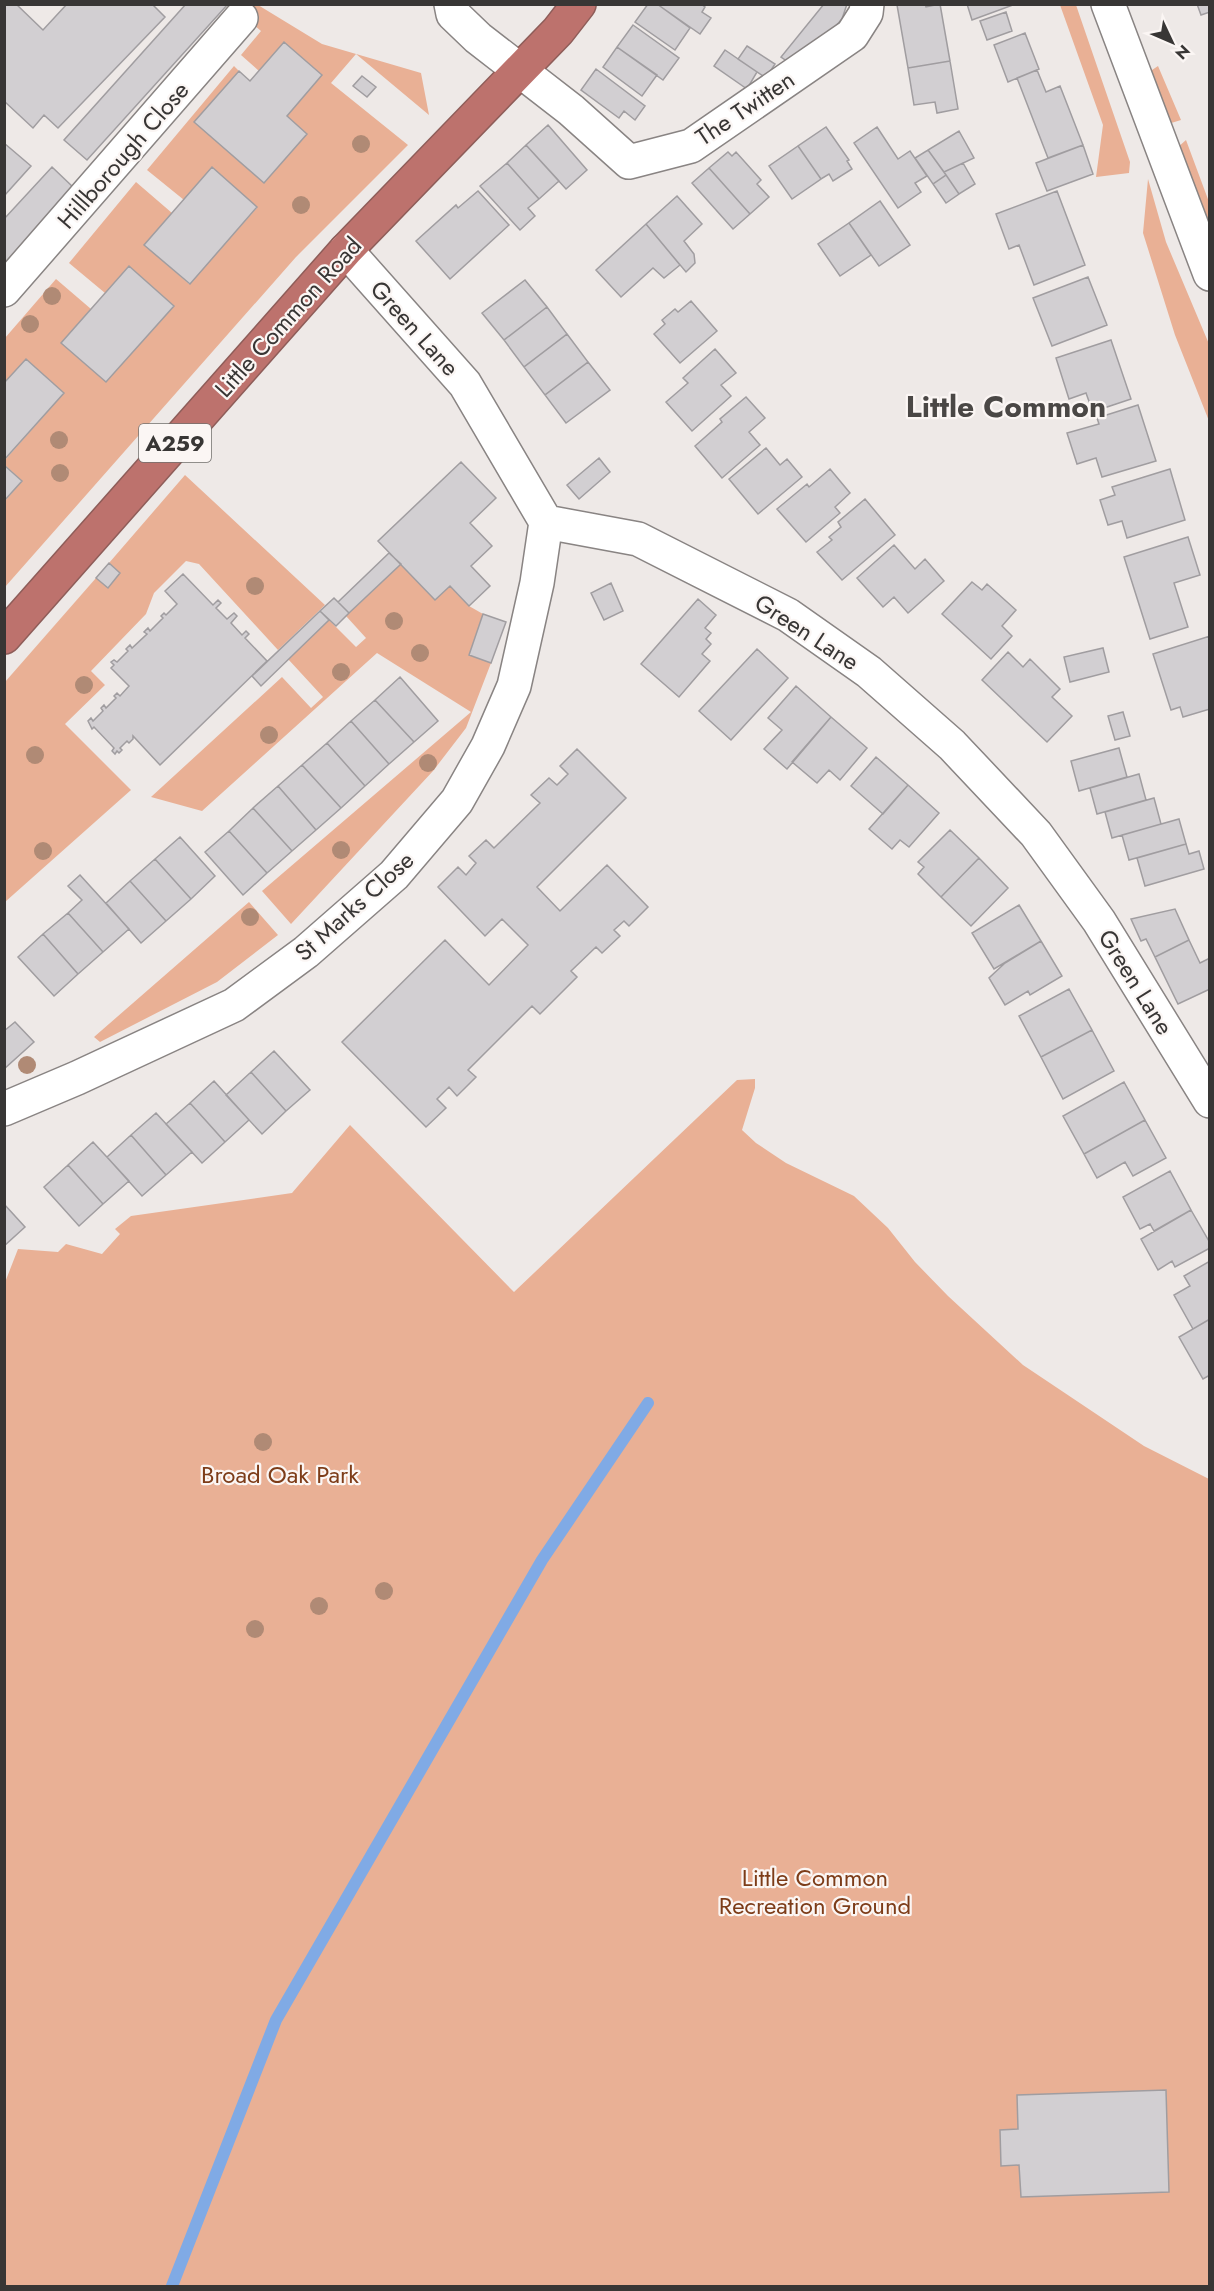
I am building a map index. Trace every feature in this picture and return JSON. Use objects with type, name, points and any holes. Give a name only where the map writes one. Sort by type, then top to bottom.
[{"type":"highway","name":"Little Common Road","points":[[4,637],[346,250],[558,31],[579,4]]},
{"type":"street","points":[[451,4],[453,14],[478,38],[521,70]]},
{"type":"street","name":"The Twitten","points":[[521,70],[571,110],[629,162],[691,146],[852,35],[866,13],[867,4]]},
{"type":"street","points":[[1108,4],[1209,274]]},
{"type":"street","name":"Hillborough Close","points":[[4,290],[241,18]]},
{"type":"street","name":"Green Lane","points":[[346,250],[465,384],[546,522],[638,539],[788,615],[869,672],[952,746],[1036,834],[1099,921],[1209,1101]]},
{"type":"street","name":"St Marks Close","points":[[4,1109],[77,1078],[234,1005],[306,952],[394,875],[457,801],[493,736],[514,686],[537,583],[546,522]]},
{"type":"green space","points":[[231,5],[258,5],[322,44],[421,73],[429,115],[356,54],[331,83],[408,145],[296,257],[5,587],[5,501],[22,481],[5,465],[5,460],[64,393],[26,359],[5,383],[5,338],[56,279],[91,309],[62,343],[106,382],[174,306],[129,266],[105,293],[69,263],[136,182],[172,213],[145,245],[189,284],[257,208],[184,200],[147,170],[234,66],[239,71],[194,122],[264,183],[307,134],[287,116],[322,75],[284,42],[259,71],[241,55],[261,31]]},
{"type":"green space","points":[[1060,5],[1076,5],[1130,162],[1129,173],[1096,177],[1103,125]]},
{"type":"green space","points":[[1158,66],[1181,120],[1168,124],[1149,72]]},
{"type":"green space","points":[[1186,140],[1209,202],[1209,238],[1177,148]]},
{"type":"green space","points":[[1148,179],[1166,242],[1209,344],[1209,421],[1175,335],[1143,233]]},
{"type":"green space","points":[[185,475],[325,605],[278,650],[199,564],[186,561],[154,593],[146,614],[91,671],[105,685],[65,724],[131,790],[5,902],[5,682],[96,578],[108,588],[120,573],[109,563]]},
{"type":"green space","points":[[401,564],[435,600],[450,586],[469,606],[483,614],[469,655],[491,663],[466,728],[433,771],[291,924],[262,891],[471,712],[377,653],[202,811],[151,797],[282,677],[311,708],[323,697],[288,659],[329,620],[356,647],[366,638],[346,616]]},
{"type":"green space","points":[[249,902],[278,935],[217,982],[100,1042],[94,1037]]},
{"type":"green space","name":"Little Common Recreation Ground","points":[[755,1079],[755,1088],[742,1130],[756,1143],[786,1163],[854,1196],[888,1228],[915,1262],[948,1296],[1023,1365],[1144,1446],[1209,1479],[1209,2286],[5,2286],[4,1285],[18,1249],[58,1252],[66,1244],[102,1254],[120,1234],[115,1229],[131,1216],[292,1193],[350,1125],[514,1292],[737,1080]]},
{"type":"building","points":[[4,4],[16,4],[43,30],[67,4],[152,4],[165,17],[58,128],[44,115],[33,128],[4,101]]},
{"type":"building","points":[[186,4],[228,4],[87,160],[64,140]]},
{"type":"building","points":[[648,4],[657,4],[690,28],[675,50],[635,22]]},
{"type":"building","points":[[657,4],[701,4],[705,7],[702,12],[711,18],[700,34]]},
{"type":"building","points":[[824,4],[847,4],[842,19],[818,46],[794,66],[781,57]]},
{"type":"building","points":[[925,4],[926,7],[940,4],[950,61],[908,68],[897,5]]},
{"type":"building","points":[[967,4],[1013,4],[1013,5],[972,20]]},
{"type":"building","points":[[1197,4],[1210,4],[1210,12],[1201,15]]},
{"type":"building","points":[[1006,12],[1012,31],[987,40],[980,21]]},
{"type":"building","points":[[633,25],[679,58],[663,80],[617,47]]},
{"type":"building","points":[[1025,33],[1039,69],[1008,82],[994,45]]},
{"type":"building","points":[[284,42],[322,75],[287,116],[307,134],[264,183],[194,122],[239,71],[250,81]]},
{"type":"building","points":[[747,46],[775,64],[766,78],[738,59]]},
{"type":"building","points":[[617,47],[657,75],[642,96],[603,67]]},
{"type":"building","points":[[725,50],[757,72],[747,89],[714,66]]},
{"type":"building","points":[[950,61],[958,109],[937,113],[935,102],[914,105],[908,68]]},
{"type":"building","points":[[596,69],[645,106],[635,120],[624,111],[619,118],[581,90]]},
{"type":"building","points":[[1037,70],[1046,92],[1060,86],[1083,145],[1048,158],[1017,78]]},
{"type":"building","points":[[362,76],[376,87],[367,97],[353,86]]},
{"type":"building","points":[[548,125],[587,170],[566,189],[526,145]]},
{"type":"building","points":[[826,127],[849,160],[847,161],[852,169],[833,181],[829,174],[821,179],[798,146]]},
{"type":"building","points":[[877,127],[898,159],[910,151],[927,176],[915,183],[921,192],[898,208],[854,143]]},
{"type":"building","points":[[959,131],[974,158],[944,172],[928,150]]},
{"type":"building","points":[[4,143],[31,166],[4,196]]},
{"type":"building","points":[[526,145],[559,181],[539,199],[507,163]]},
{"type":"building","points":[[1083,145],[1093,174],[1047,191],[1036,163]]},
{"type":"building","points":[[798,146],[821,179],[792,199],[769,166]]},
{"type":"building","points":[[928,150],[946,175],[933,184],[915,158]]},
{"type":"building","points":[[728,152],[732,156],[736,152],[761,180],[757,184],[769,197],[750,214],[709,168]]},
{"type":"building","points":[[507,163],[539,199],[528,208],[535,216],[520,230],[480,186]]},
{"type":"building","points":[[963,163],[975,184],[959,194],[944,172]]},
{"type":"building","points":[[52,167],[74,188],[4,264],[4,219]]},
{"type":"building","points":[[212,167],[257,207],[190,284],[144,245]]},
{"type":"building","points":[[709,168],[750,214],[733,229],[692,183]]},
{"type":"building","points":[[946,175],[959,194],[946,203],[933,184]]},
{"type":"building","points":[[478,191],[509,225],[450,279],[416,241],[456,205],[458,208]]},
{"type":"building","points":[[1057,191],[1085,265],[1034,285],[1019,245],[1009,249],[996,214]]},
{"type":"building","points":[[677,196],[702,224],[684,241],[694,254],[695,263],[686,272],[646,224]]},
{"type":"building","points":[[880,201],[910,245],[879,266],[849,223]]},
{"type":"building","points":[[849,223],[871,255],[840,276],[818,244]]},
{"type":"building","points":[[646,224],[680,265],[664,278],[653,268],[621,297],[596,270]]},
{"type":"building","points":[[129,266],[174,306],[106,382],[61,343]]},
{"type":"building","points":[[1088,277],[1107,325],[1052,346],[1033,298]]},
{"type":"building","points":[[525,280],[547,307],[504,340],[482,313]]},
{"type":"building","points":[[691,301],[717,331],[680,363],[654,334],[665,324],[662,320],[675,309],[678,312]]},
{"type":"building","points":[[547,307],[567,334],[524,367],[504,340]]},
{"type":"building","points":[[567,334],[588,362],[545,395],[524,367]]},
{"type":"building","points":[[1111,340],[1131,399],[1101,409],[1099,404],[1091,407],[1086,393],[1069,399],[1056,358]]},
{"type":"building","points":[[715,349],[736,373],[721,385],[731,396],[692,431],[666,402],[688,383],[683,378]]},
{"type":"building","points":[[26,359],[64,393],[4,460],[4,383]]},
{"type":"building","points":[[588,362],[610,390],[566,423],[545,395]]},
{"type":"building","points":[[746,397],[765,418],[749,432],[760,445],[722,478],[695,446],[722,422],[720,419]]},
{"type":"building","points":[[1138,405],[1156,461],[1102,477],[1096,458],[1077,464],[1067,433],[1099,424],[1097,418]]},
{"type":"building","points":[[766,448],[780,465],[787,459],[802,477],[758,514],[729,479]]},
{"type":"building","points":[[599,458],[610,472],[579,499],[567,485]]},
{"type":"building","points":[[461,462],[496,498],[470,523],[492,546],[471,566],[490,586],[469,606],[450,586],[435,600],[378,541]]},
{"type":"building","points":[[4,465],[22,481],[4,501]]},
{"type":"building","points":[[830,469],[850,493],[835,507],[840,513],[806,542],[777,509],[807,484],[809,487]]},
{"type":"building","points":[[1170,469],[1185,520],[1127,538],[1122,521],[1108,525],[1100,500],[1115,495],[1112,487]]},
{"type":"building","points":[[865,499],[895,535],[842,580],[817,552],[832,540],[829,537],[841,527],[838,522]]},
{"type":"building","points":[[1188,537],[1200,575],[1174,583],[1188,627],[1150,639],[1124,557]]},
{"type":"building","points":[[894,545],[915,569],[925,559],[944,581],[908,613],[894,597],[883,607],[857,578]]},
{"type":"building","points":[[389,553],[401,564],[349,613],[338,602]]},
{"type":"building","points":[[109,563],[120,573],[108,588],[96,578]]},
{"type":"building","points":[[183,574],[213,605],[218,600],[221,603],[216,608],[227,619],[234,613],[237,616],[231,623],[242,635],[246,631],[249,634],[245,638],[267,661],[160,765],[133,736],[129,743],[127,741],[120,748],[122,750],[119,753],[117,751],[115,754],[112,751],[114,748],[94,727],[92,729],[88,721],[91,718],[93,721],[103,711],[101,708],[104,705],[106,708],[116,698],[114,696],[117,693],[120,696],[129,686],[111,668],[114,665],[111,662],[114,660],[117,662],[128,651],[126,649],[130,645],[132,648],[147,634],[144,632],[148,628],[150,631],[163,618],[161,616],[164,613],[166,615],[177,604],[165,591]]},
{"type":"building","points":[[972,582],[982,590],[987,584],[1016,610],[1002,626],[1012,636],[991,659],[942,614]]},
{"type":"building","points":[[611,583],[623,611],[604,620],[591,593]]},
{"type":"building","points":[[334,598],[349,613],[336,626],[320,611]]},
{"type":"building","points":[[698,599],[716,615],[705,628],[711,633],[706,639],[711,644],[702,654],[710,661],[679,697],[641,664]]},
{"type":"building","points":[[320,611],[329,620],[261,686],[252,676]]},
{"type":"building","points":[[483,614],[506,622],[491,663],[469,655]]},
{"type":"building","points":[[1210,636],[1210,709],[1183,717],[1180,707],[1171,710],[1153,654]]},
{"type":"building","points":[[1103,648],[1109,672],[1070,682],[1064,657]]},
{"type":"building","points":[[757,649],[788,678],[731,740],[699,711]]},
{"type":"building","points":[[1008,652],[1023,667],[1030,659],[1060,689],[1052,697],[1072,716],[1047,742],[982,680]]},
{"type":"building","points":[[400,677],[438,721],[414,742],[375,700]]},
{"type":"building","points":[[796,686],[831,717],[787,769],[764,749],[782,730],[768,718]]},
{"type":"building","points":[[375,700],[414,742],[389,764],[351,721]]},
{"type":"building","points":[[1123,712],[1130,736],[1115,740],[1108,716]]},
{"type":"building","points":[[831,717],[867,748],[840,780],[829,770],[817,783],[792,762]]},
{"type":"building","points":[[351,721],[389,764],[365,786],[327,743]]},
{"type":"building","points":[[327,743],[365,786],[341,808],[302,765]]},
{"type":"building","points":[[1119,748],[1127,777],[1079,791],[1071,761]]},
{"type":"building","points":[[577,749],[626,798],[537,887],[560,911],[607,865],[648,907],[629,926],[624,921],[614,930],[620,936],[602,953],[596,947],[571,971],[577,977],[540,1014],[532,1006],[468,1070],[476,1077],[457,1096],[449,1087],[437,1099],[446,1108],[426,1127],[342,1042],[445,940],[489,985],[528,945],[502,919],[485,936],[438,887],[458,867],[466,875],[476,863],[469,856],[486,840],[494,848],[540,803],[531,795],[549,778],[557,785],[568,774],[560,766]]},
{"type":"building","points":[[876,757],[908,785],[883,814],[851,786]]},
{"type":"building","points":[[302,765],[341,808],[316,830],[278,786]]},
{"type":"building","points":[[1139,774],[1146,800],[1097,814],[1090,788]]},
{"type":"building","points":[[908,785],[939,813],[909,847],[900,840],[892,849],[869,829]]},
{"type":"building","points":[[278,786],[316,830],[292,851],[253,808]]},
{"type":"building","points":[[1154,798],[1161,824],[1112,838],[1105,812]]},
{"type":"building","points":[[253,808],[292,851],[267,873],[229,831]]},
{"type":"building","points":[[1179,819],[1186,844],[1129,860],[1122,835]]},
{"type":"building","points":[[950,830],[979,858],[941,897],[918,874],[924,867],[918,862]]},
{"type":"building","points":[[229,831],[267,873],[243,895],[205,852]]},
{"type":"building","points":[[180,837],[215,876],[191,899],[155,859]]},
{"type":"building","points":[[1186,844],[1189,854],[1199,851],[1204,869],[1145,886],[1137,858]]},
{"type":"building","points":[[979,858],[1008,888],[971,926],[941,897]]},
{"type":"building","points":[[155,859],[191,899],[166,921],[130,881]]},
{"type":"building","points":[[80,875],[129,929],[103,952],[68,913],[82,900],[68,886]]},
{"type":"building","points":[[130,881],[166,921],[141,943],[106,903]]},
{"type":"building","points":[[1019,905],[1041,941],[994,969],[972,933]]},
{"type":"building","points":[[1175,909],[1189,940],[1155,957],[1146,939],[1141,941],[1131,919]]},
{"type":"building","points":[[68,913],[103,952],[78,974],[43,934]]},
{"type":"building","points":[[43,934],[78,974],[54,996],[18,957]]},
{"type":"building","points":[[1189,940],[1200,963],[1210,958],[1210,989],[1178,1004],[1155,957]]},
{"type":"building","points":[[1041,941],[1062,976],[1030,995],[1028,991],[1005,1005],[989,978],[1005,963]]},
{"type":"building","points":[[1069,989],[1092,1030],[1041,1057],[1019,1016]]},
{"type":"building","points":[[15,1022],[34,1042],[4,1069],[4,1031]]},
{"type":"building","points":[[1092,1030],[1114,1071],[1063,1099],[1041,1057]]},
{"type":"building","points":[[274,1051],[310,1090],[286,1111],[251,1072]]},
{"type":"building","points":[[251,1072],[286,1111],[262,1134],[226,1095]]},
{"type":"building","points":[[214,1081],[249,1120],[225,1142],[190,1103]]},
{"type":"building","points":[[1124,1082],[1145,1120],[1084,1154],[1063,1116]]},
{"type":"building","points":[[190,1103],[225,1142],[202,1163],[166,1124]]},
{"type":"building","points":[[156,1113],[192,1152],[166,1175],[131,1135]]},
{"type":"building","points":[[1145,1120],[1166,1158],[1133,1176],[1125,1162],[1097,1178],[1084,1154]]},
{"type":"building","points":[[131,1135],[166,1175],[142,1196],[107,1157]]},
{"type":"building","points":[[93,1142],[129,1181],[103,1204],[68,1165]]},
{"type":"building","points":[[68,1165],[103,1204],[79,1226],[44,1187]]},
{"type":"building","points":[[1170,1171],[1191,1210],[1154,1231],[1150,1224],[1140,1229],[1123,1197]]},
{"type":"building","points":[[4,1204],[25,1227],[4,1246]]},
{"type":"building","points":[[1191,1210],[1210,1243],[1210,1248],[1175,1267],[1172,1261],[1158,1270],[1141,1239]]},
{"type":"building","points":[[1210,1261],[1210,1319],[1193,1329],[1174,1295],[1190,1286],[1184,1276]]},
{"type":"building","points":[[1210,1319],[1210,1375],[1203,1379],[1179,1337]]},
{"type":"building","points":[[1166,2090],[1169,2192],[1021,2197],[1019,2165],[1001,2166],[1000,2130],[1018,2129],[1017,2095]]},
{"type":"waterway","points":[[172,2286],[276,2020],[542,1560],[648,1403]]},
{"type":"district","name":"Little Common","points":[[1006,406]]},
{"type":"park label","name":"Broad Oak Park","points":[[280,1474]]}]
